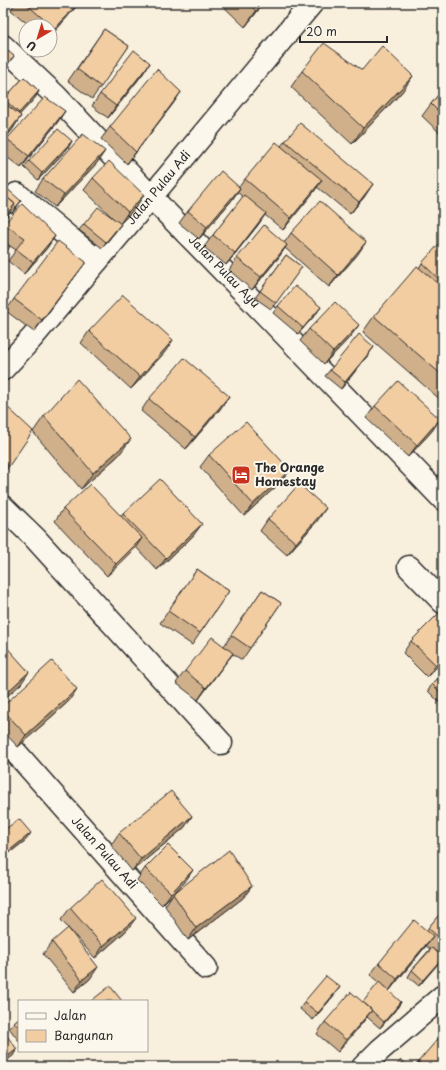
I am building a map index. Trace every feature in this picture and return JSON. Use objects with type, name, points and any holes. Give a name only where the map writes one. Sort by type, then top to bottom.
[{"type":"street","name":"Jalan Pulau Adi","points":[[3,369],[32,338],[312,4]]},
{"type":"street","name":"Jalan Pulau Ayu","points":[[3,46],[56,96],[151,197],[443,500]]},
{"type":"street","points":[[17,194],[97,260]]},
{"type":"street","points":[[3,507],[35,538],[221,743]]},
{"type":"street","points":[[409,567],[443,602]]},
{"type":"street","name":"Jalan Pulau Adi","points":[[3,738],[206,968]]},
{"type":"street","points":[[363,1067],[380,1050],[443,996]]},
{"type":"building","points":[[25,3],[78,3],[58,26],[58,18],[42,18]]},
{"type":"building","points":[[248,3],[263,3],[256,11]]},
{"type":"building","points":[[104,29],[129,46],[101,87],[77,69]]},
{"type":"building","points":[[324,43],[362,70],[382,46],[413,76],[363,128],[302,71]]},
{"type":"building","points":[[3,47],[14,56],[3,69]]},
{"type":"building","points":[[134,50],[150,63],[116,106],[100,94]]},
{"type":"building","points":[[157,69],[181,92],[136,152],[110,127]]},
{"type":"building","points":[[24,77],[39,91],[19,113],[4,99]]},
{"type":"building","points":[[443,89],[443,116],[431,104]]},
{"type":"building","points":[[45,97],[65,111],[29,156],[7,139]]},
{"type":"building","points":[[3,102],[21,116],[3,139]]},
{"type":"building","points":[[300,123],[373,184],[359,202],[285,141]]},
{"type":"building","points":[[58,129],[72,141],[42,173],[29,161]]},
{"type":"building","points":[[83,134],[105,151],[64,195],[43,179]]},
{"type":"building","points":[[276,142],[322,180],[291,218],[245,179]]},
{"type":"building","points":[[109,161],[144,195],[128,212],[93,178]]},
{"type":"building","points":[[221,171],[240,188],[207,227],[188,211]]},
{"type":"building","points":[[3,185],[21,201],[16,207],[14,205],[15,204],[3,194]]},
{"type":"building","points":[[3,194],[15,204],[3,219]]},
{"type":"building","points":[[244,195],[266,213],[235,253],[213,235]]},
{"type":"building","points":[[320,201],[366,242],[338,275],[291,233]]},
{"type":"building","points":[[22,204],[55,236],[33,262],[16,249],[25,238],[4,224]]},
{"type":"building","points":[[98,207],[121,224],[106,242],[84,224]]},
{"type":"building","points":[[264,225],[287,245],[261,277],[237,258]]},
{"type":"building","points":[[58,241],[86,262],[42,320],[14,299]]},
{"type":"building","points":[[3,242],[10,247],[3,255]]},
{"type":"building","points":[[439,244],[443,248],[443,283],[422,263]]},
{"type":"building","points":[[286,255],[302,267],[276,303],[260,291]]},
{"type":"building","points":[[417,266],[443,288],[443,376],[374,316]]},
{"type":"building","points":[[295,286],[321,307],[303,328],[278,306]]},
{"type":"building","points":[[123,295],[173,340],[140,377],[89,331]]},
{"type":"building","points":[[335,302],[359,325],[333,352],[309,329]]},
{"type":"building","points":[[359,334],[374,347],[345,382],[330,370]]},
{"type":"building","points":[[184,358],[229,396],[195,437],[149,399]]},
{"type":"building","points":[[77,379],[131,439],[93,473],[44,416]]},
{"type":"building","points":[[398,381],[440,419],[417,445],[375,406]]},
{"type":"building","points":[[3,403],[33,431],[9,466],[3,462]]},
{"type":"building","name":"The Orange Homestay","points":[[246,422],[290,470],[253,504],[209,455]]},
{"type":"building","points":[[160,479],[202,524],[166,558],[123,514]]},
{"type":"building","points":[[90,484],[142,538],[116,564],[63,509]]},
{"type":"building","points":[[299,484],[326,508],[296,543],[268,519]]},
{"type":"building","points":[[197,569],[229,591],[200,633],[168,611]]},
{"type":"building","points":[[262,590],[281,603],[250,648],[231,635]]},
{"type":"building","points":[[443,609],[443,658],[436,665],[411,641]]},
{"type":"building","points":[[212,637],[233,653],[206,688],[185,671]]},
{"type":"building","points":[[3,643],[29,672],[3,696]]},
{"type":"building","points":[[52,661],[77,689],[26,735],[3,710],[3,706]]},
{"type":"building","points":[[443,674],[443,695],[432,684]]},
{"type":"building","points":[[171,791],[192,816],[141,859],[119,833]]},
{"type":"building","points":[[19,819],[31,833],[9,851],[3,843],[3,831]]},
{"type":"building","points":[[168,845],[193,870],[171,893],[145,868]]},
{"type":"building","points":[[229,850],[252,886],[196,928],[173,894]]},
{"type":"building","points":[[102,879],[136,918],[103,946],[70,908]]},
{"type":"building","points":[[443,910],[443,941],[428,928]]},
{"type":"building","points":[[414,920],[433,936],[397,979],[379,963]]},
{"type":"building","points":[[68,928],[98,967],[82,980],[52,942]]},
{"type":"building","points":[[432,948],[443,957],[423,980],[412,970]]},
{"type":"building","points":[[326,976],[340,987],[318,1013],[304,1002]]},
{"type":"building","points":[[379,982],[401,1002],[384,1022],[363,1002]]},
{"type":"building","points":[[110,986],[121,1000],[92,1000]]},
{"type":"building","points":[[351,992],[372,1010],[346,1040],[325,1022]]},
{"type":"building","points":[[18,1019],[18,1027],[14,1022]]},
{"type":"building","points":[[3,1031],[17,1049],[3,1060]]},
{"type":"building","points":[[443,1033],[443,1067],[424,1067],[418,1062]]},
{"type":"building","points":[[401,1060],[409,1067],[395,1067]]},
{"type":"building","points":[[69,1063],[72,1067],[63,1067]]},
{"type":"place","name":"The Orange Homestay","points":[[241,475]]}]
